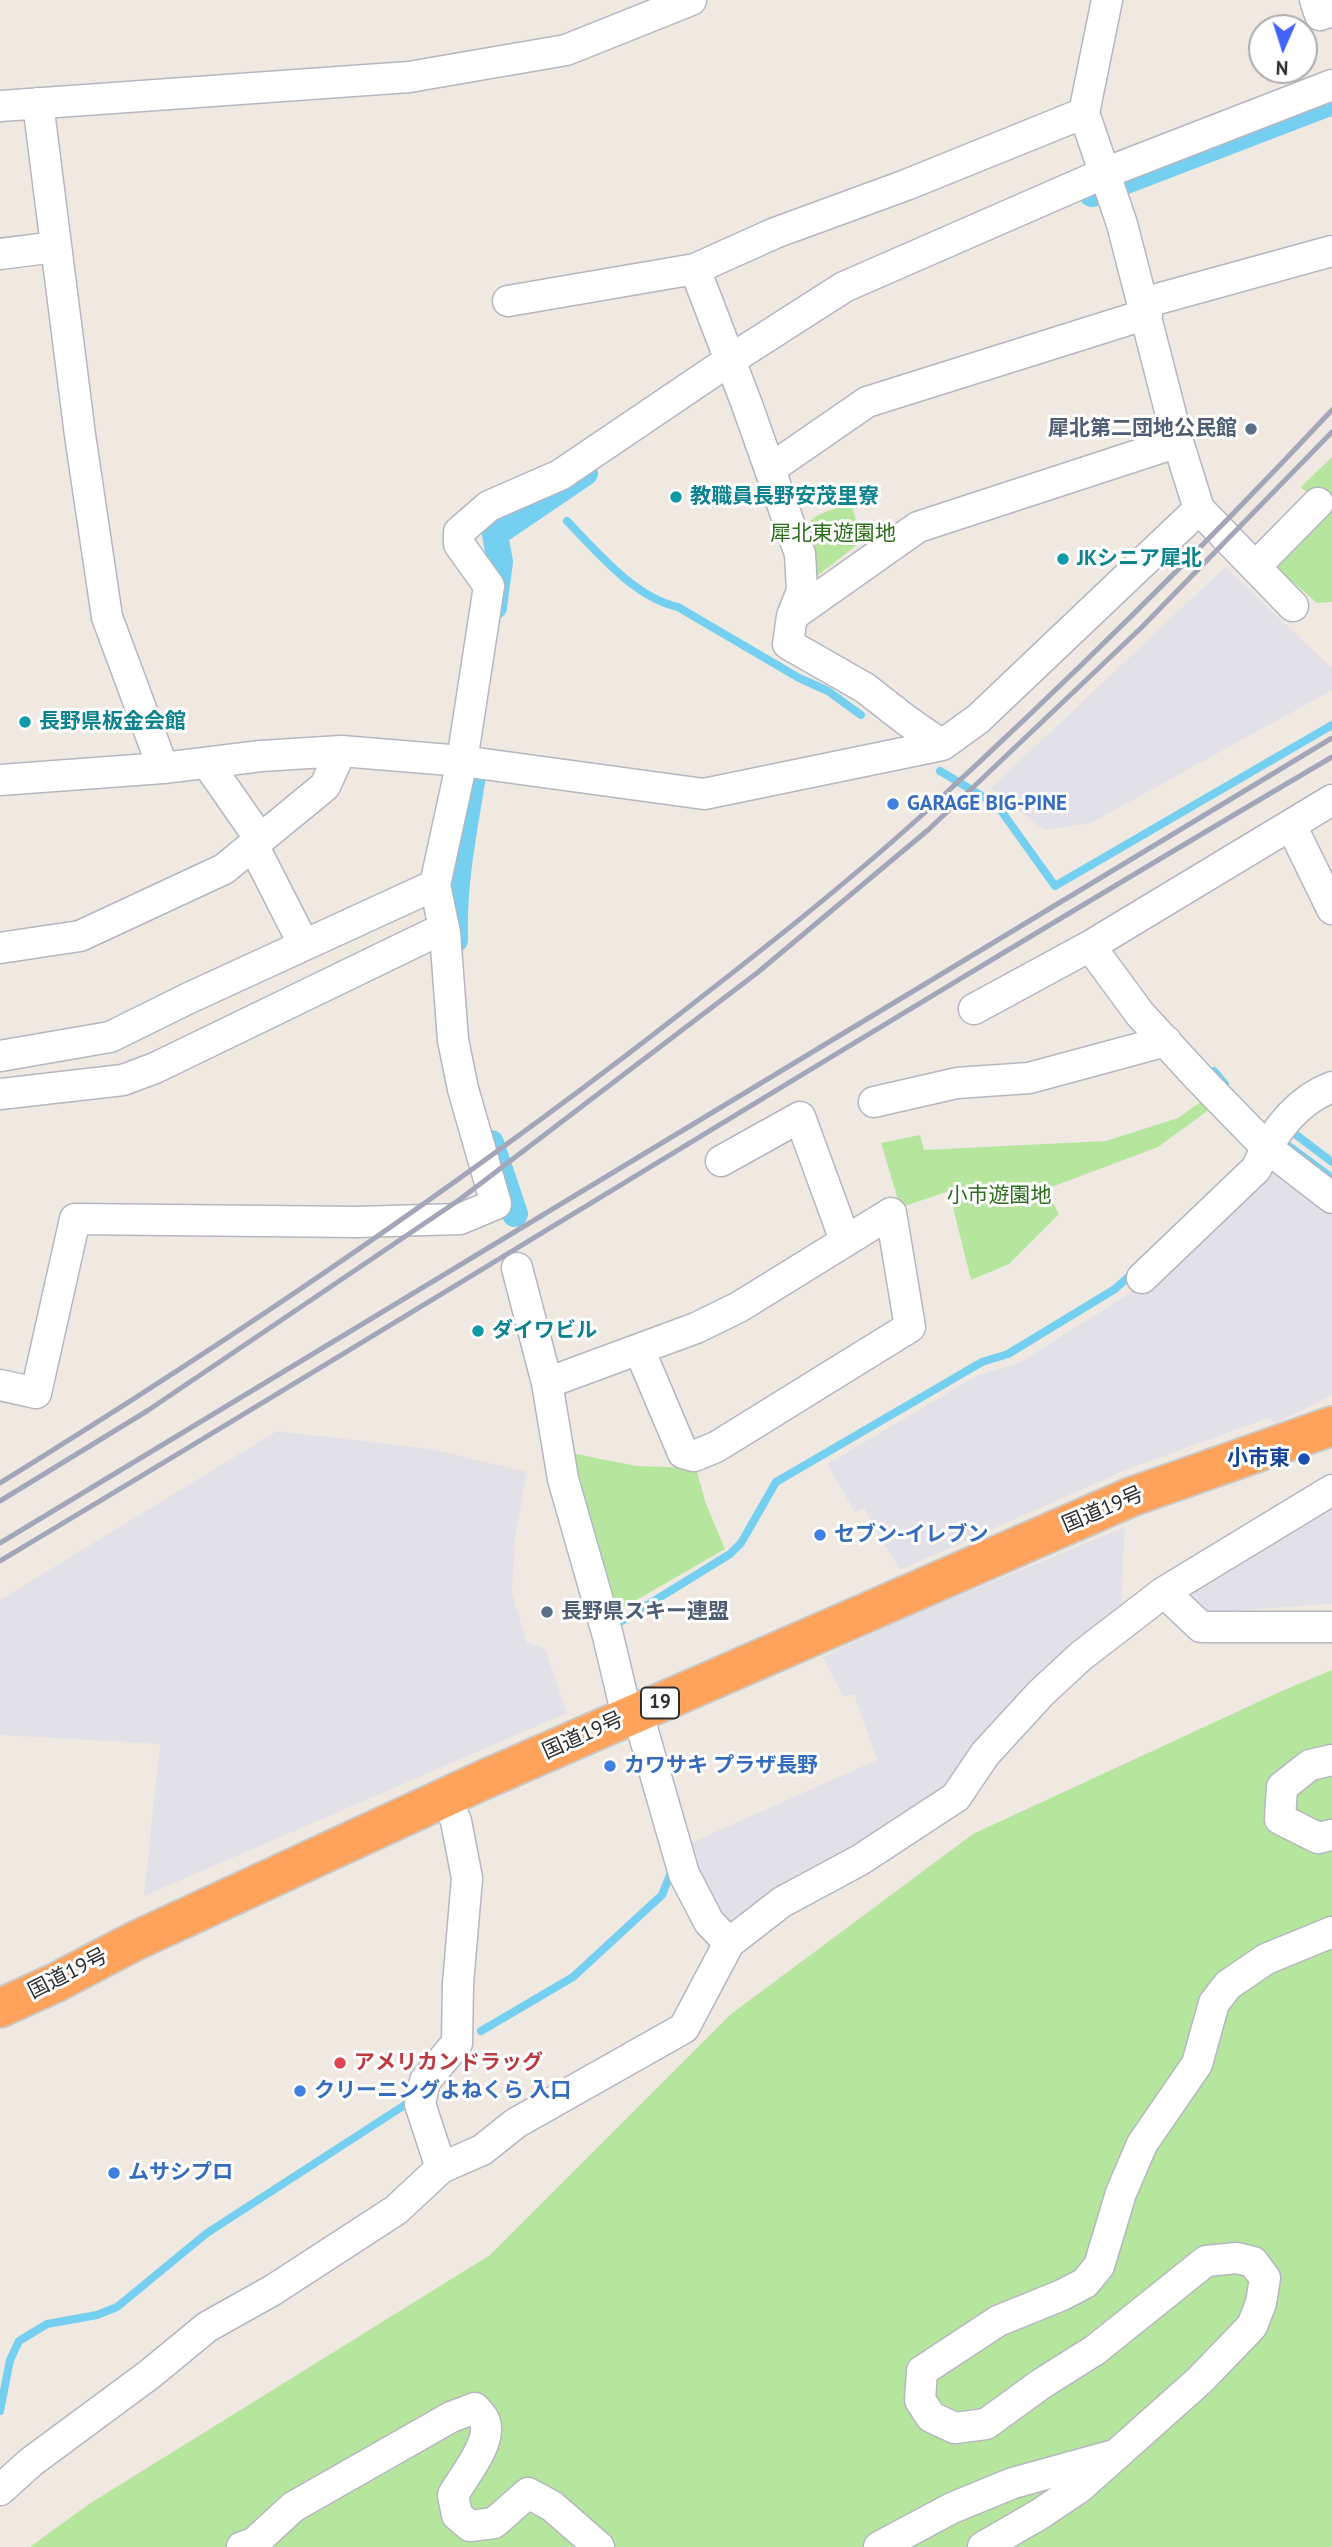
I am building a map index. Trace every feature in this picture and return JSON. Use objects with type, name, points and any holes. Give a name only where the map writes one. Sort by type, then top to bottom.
[{"type":"highway","name":"国道19号","points":[[0,2008],[135,1941],[632,1715],[1131,1497],[1332,1426]]},
{"type":"street","points":[[0,106],[409,77],[566,50],[691,0]]},
{"type":"street","points":[[1107,0],[1084,113],[1122,224],[1178,442],[1199,509],[1293,606]]},
{"type":"street","points":[[1315,0],[1320,15],[1332,10]]},
{"type":"street","points":[[0,1385],[36,1393],[75,1219],[357,1222],[460,1219],[496,1204],[463,1089],[453,1040],[444,928],[435,885],[462,761],[489,586],[459,544],[460,532],[489,506],[560,475],[844,287],[1105,173],[1332,85]]},
{"type":"street","points":[[38,103],[55,247],[107,617],[163,768]]},
{"type":"street","points":[[508,301],[695,269],[775,233],[906,185],[1084,113]]},
{"type":"street","points":[[0,254],[55,247]]},
{"type":"street","points":[[770,469],[867,401],[1145,308],[1332,251]]},
{"type":"street","points":[[695,269],[800,554],[802,591],[792,616],[788,644],[865,688],[942,745]]},
{"type":"street","points":[[792,616],[918,527],[1178,442]]},
{"type":"street","points":[[1255,567],[1318,503]]},
{"type":"street","points":[[0,780],[341,751],[462,761],[704,794],[942,745],[978,719],[1199,509]]},
{"type":"street","points":[[0,948],[80,936],[224,869],[325,786],[341,751]]},
{"type":"street","points":[[206,763],[256,842],[304,945]]},
{"type":"street","points":[[974,1009],[1090,946],[1332,800]]},
{"type":"street","points":[[1291,825],[1332,909]]},
{"type":"street","points":[[0,1056],[110,1037],[435,885]]},
{"type":"street","points":[[0,1094],[123,1080],[155,1068],[444,928]]},
{"type":"street","points":[[1090,946],[1140,1014],[1332,1198]]},
{"type":"street","points":[[874,1102],[957,1083],[1028,1078],[1166,1041]]},
{"type":"street","points":[[1142,1278],[1256,1169],[1272,1138],[1294,1109],[1316,1093],[1332,1087]]},
{"type":"street","points":[[721,1161],[800,1117],[845,1240]]},
{"type":"street","points":[[547,1383],[639,1349],[696,1328],[739,1307],[891,1213],[910,1327],[716,1447],[694,1456],[684,1453],[639,1349]]},
{"type":"street","points":[[517,1268],[547,1383],[563,1479],[608,1636],[622,1699],[642,1728],[684,1874],[709,1922],[729,1942]]},
{"type":"street","points":[[0,2490],[31,2462],[150,2374],[207,2327],[273,2290],[396,2210],[441,2168],[482,2150],[516,2123],[684,2028],[729,1942],[782,1902],[860,1860],[956,1797],[985,1754],[1041,1693],[1080,1656],[1164,1592],[1332,1490]]},
{"type":"street","points":[[1164,1592],[1201,1627],[1332,1627]]},
{"type":"street","points":[[1332,1760],[1310,1765],[1282,1787],[1280,1819],[1318,1838],[1332,1835]]},
{"type":"street","points":[[441,2168],[420,2104],[425,2081],[457,2043],[458,1984],[467,1878],[456,1821],[446,1798]]},
{"type":"street","points":[[983,2547],[1080,2487],[1200,2380],[1252,2326],[1261,2303],[1265,2278],[1253,2262],[1237,2258],[1206,2261],[1095,2350],[1041,2384],[986,2424],[955,2428],[931,2417],[920,2400],[922,2371],[998,2321],[1085,2283],[1099,2266],[1121,2193],[1142,2144],[1197,2064],[1214,2003],[1228,1984],[1266,1959],[1332,1932]]},
{"type":"street","points":[[242,2547],[254,2543],[293,2507],[451,2417],[475,2409],[485,2421],[486,2435],[477,2456],[453,2495],[457,2515],[470,2526],[494,2523],[528,2493],[552,2506],[599,2547]]},
{"type":"street","points":[[879,2547],[952,2508],[1001,2488],[1115,2455]]},
{"type":"shaded area","points":[[1225,567],[1332,668],[1332,690],[1091,823],[1044,830],[991,788]]},
{"type":"shaded area","points":[[1269,1168],[1332,1215],[1332,1395],[1276,1423],[1268,1418],[1128,1469],[900,1570],[864,1508],[855,1512],[827,1464],[978,1375],[1019,1363],[1154,1278]]},
{"type":"shaded area","points":[[277,1431],[431,1449],[527,1472],[515,1538],[512,1593],[527,1643],[545,1649],[567,1713],[144,1896],[160,1744],[0,1735],[0,1600]]},
{"type":"shaded area","points":[[1332,1500],[1332,1604],[1211,1612],[1196,1607],[1190,1594],[1191,1587]]},
{"type":"shaded area","points":[[1125,1527],[1121,1606],[961,1779],[739,1925],[717,1924],[684,1846],[877,1760],[854,1694],[843,1696],[823,1657],[905,1618]]},
{"type":"green space","points":[[1332,457],[1332,602],[1317,603],[1276,567],[1326,512],[1301,487]]},
{"type":"green space","name":"犀北東遊園地","points":[[851,503],[862,541],[817,576],[806,565],[806,537],[810,522],[824,513]]},
{"type":"green space","name":"小市遊園地","points":[[1203,1100],[1210,1109],[1158,1147],[1046,1189],[1059,1214],[1009,1264],[971,1280],[949,1191],[902,1207],[881,1143],[920,1135],[924,1150],[1106,1141],[1178,1118]]},
{"type":"green space","points":[[566,1452],[636,1466],[696,1468],[706,1504],[725,1549],[607,1617]]},
{"type":"green space","points":[[1332,1670],[1332,2547],[30,2547],[89,2504],[490,2255],[731,2014],[973,1834]]},
{"type":"waterway","points":[[1092,194],[1332,102]]},
{"type":"waterway","points":[[494,607],[500,562],[495,534],[585,473]]},
{"type":"waterway","points":[[567,521],[617,572],[646,594],[678,607],[799,678],[828,691],[861,715]]},
{"type":"waterway","points":[[940,771],[997,805],[1055,886],[1332,725]]},
{"type":"waterway","points":[[455,940],[457,878],[473,776]]},
{"type":"waterway","points":[[1214,1071],[1225,1084]]},
{"type":"waterway","points":[[1295,1134],[1332,1162]]},
{"type":"waterway","points":[[1278,1138],[1332,1178]]},
{"type":"waterway","points":[[491,1143],[515,1214]]},
{"type":"waterway","points":[[616,1628],[615,1625],[730,1554],[741,1543],[776,1482],[982,1362],[1008,1354],[1115,1289],[1134,1272]]},
{"type":"waterway","points":[[481,2031],[573,1977],[662,1895],[672,1870]]},
{"type":"waterway","points":[[0,2411],[10,2360],[19,2341],[47,2324],[97,2315],[117,2307],[207,2233],[414,2099]]},
{"type":"railway","points":[[0,1483],[168,1377],[414,1211],[575,1094],[789,928],[889,845],[1027,717],[1182,566],[1332,410]]},
{"type":"railway","points":[[0,1501],[147,1411],[459,1200],[757,973],[928,830],[1141,628],[1332,432]]},
{"type":"railway","points":[[0,1543],[1332,738]]},
{"type":"railway","points":[[0,1561],[998,956],[1332,757]]},
{"type":"place","name":"犀北第二団地公民館","points":[[1251,429]]},
{"type":"place","name":"教職員長野安茂里寮","points":[[676,497]]},
{"type":"place","name":"JKシニア犀北","points":[[1063,559]]},
{"type":"place","name":"長野県板金会館","points":[[25,722]]},
{"type":"place","name":"GARAGE BIG-PINE","points":[[893,804]]},
{"type":"place","name":"ダイワビル","points":[[478,1331]]},
{"type":"place","name":"小市東","points":[[1304,1459]]},
{"type":"place","name":"セブン-イレブン","points":[[820,1535]]},
{"type":"place","name":"長野県スキー連盟","points":[[547,1612]]},
{"type":"place","name":"カワサキ プラザ長野","points":[[610,1766]]},
{"type":"place","name":"アメリカンドラッグ","points":[[340,2063]]},
{"type":"place","name":"クリーニングよねくら 入口","points":[[300,2091]]},
{"type":"place","name":"ムサシプロ","points":[[114,2173]]}]
